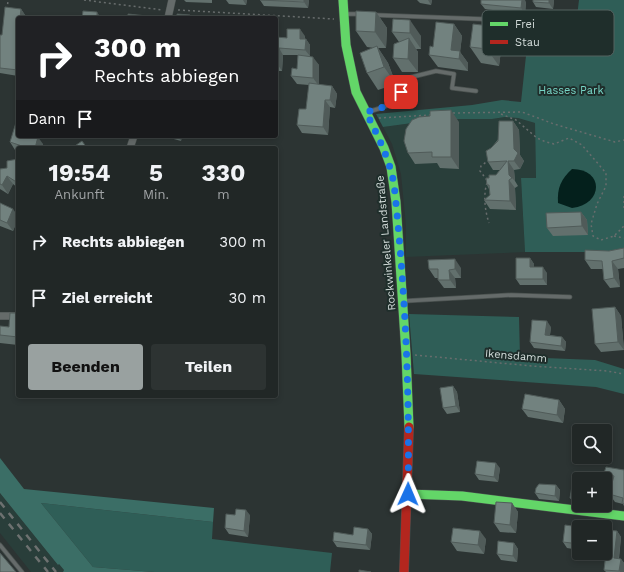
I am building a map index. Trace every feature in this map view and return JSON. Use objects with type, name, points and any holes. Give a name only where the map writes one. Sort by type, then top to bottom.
[{"type":"main road","name":"Rockwinkeler Landstraße","points":[[343,0],[346,45],[349,65],[356,92],[384,148],[393,178],[403,301],[409,438],[404,572]]},
{"type":"main road","points":[[408,494],[462,496],[624,516]]},
{"type":"street","points":[[168,16],[172,0]]},
{"type":"street","points":[[0,316],[16,316]]},
{"type":"lane","points":[[345,14],[482,19]]},
{"type":"lane","points":[[368,116],[396,100],[401,92],[404,79],[436,71],[454,74],[452,88],[476,91]]},
{"type":"lane","points":[[403,301],[511,295],[570,297]]},
{"type":"lane","points":[[0,545],[22,572]]},
{"type":"path","points":[[84,0],[170,10],[335,19],[345,14]]},
{"type":"path","points":[[7,9],[8,1]]},
{"type":"path","points":[[449,113],[499,114],[522,112],[554,124],[615,142],[624,140]]},
{"type":"path","points":[[499,114],[516,120],[538,138],[546,142],[554,144],[569,138],[582,145],[598,161],[606,173],[606,186],[597,204],[591,224],[593,236],[601,240],[614,236],[624,226]]},
{"type":"path","points":[[368,116],[387,117],[437,115]]},
{"type":"path","points":[[489,222],[486,213],[485,188],[488,181],[480,171],[482,166],[493,157]]},
{"type":"path","points":[[624,196],[624,209]]},
{"type":"path","points":[[614,236],[624,238]]},
{"type":"path","name":"Ikensdamm","points":[[406,354],[532,366],[607,371],[624,374]]},
{"type":"shaded area","points":[[505,117],[518,118],[535,123],[536,178],[521,179],[525,252],[406,257],[406,226],[401,174],[392,144],[383,127],[442,119],[492,119]]},
{"type":"shaded area","points":[[572,169],[582,171],[590,175],[594,180],[596,187],[590,200],[582,205],[572,208],[558,203],[558,198],[560,184]]},
{"type":"shaded area","points":[[0,458],[24,489],[214,508],[213,522],[41,503],[93,567],[154,572],[63,572],[64,570],[59,564],[58,565],[0,493]]},
{"type":"shaded area","points":[[0,493],[58,565],[59,564],[64,570],[63,572],[31,572],[0,533]]},
{"type":"green space","name":"Hasses Park","points":[[579,0],[624,0],[624,252],[525,252],[521,178],[536,178],[535,123],[518,118],[505,117],[492,119],[442,119],[383,127],[376,114],[472,105],[502,100],[521,102],[526,56],[614,56],[614,10],[578,10]]},
{"type":"green space","points":[[409,314],[519,317],[520,357],[595,360],[624,369],[624,394],[596,387],[414,374]]},
{"type":"green space","points":[[41,503],[213,522],[212,539],[332,553],[330,572],[154,572],[93,567]]},
{"type":"building","points":[[260,0],[304,0],[304,2]]},
{"type":"building","points":[[481,0],[522,0],[521,8],[481,4]]},
{"type":"building","points":[[533,0],[549,0],[549,3],[533,2]]},
{"type":"building","points":[[5,7],[21,9],[20,16],[16,16],[16,70],[0,68],[0,35],[2,35]]},
{"type":"building","points":[[83,11],[97,12],[97,16],[82,16]]},
{"type":"building","points":[[356,11],[376,12],[375,32],[356,31]]},
{"type":"building","points":[[128,14],[147,16],[128,16]]},
{"type":"building","points":[[177,14],[190,15],[190,16],[177,16]]},
{"type":"building","points":[[393,19],[410,20],[410,33],[392,32]]},
{"type":"building","points":[[436,22],[454,24],[451,50],[460,51],[459,59],[429,55],[430,46],[433,47]]},
{"type":"building","points":[[473,24],[482,25],[482,48],[470,47]]},
{"type":"building","points":[[287,29],[300,29],[300,39],[306,39],[305,50],[279,48],[278,65],[278,37],[287,38]]},
{"type":"building","points":[[409,38],[408,59],[393,58],[394,44]]},
{"type":"building","points":[[377,46],[384,67],[367,73],[360,53]]},
{"type":"building","points":[[298,55],[313,57],[313,78],[291,76],[292,68],[297,69]]},
{"type":"building","points":[[309,83],[332,86],[330,100],[325,100],[323,127],[297,125],[299,109],[306,109]]},
{"type":"building","points":[[451,110],[451,157],[432,157],[432,152],[408,153],[404,141],[406,129],[412,120],[419,117],[430,116],[430,111]]},
{"type":"building","points":[[499,121],[513,121],[514,149],[518,153],[514,161],[508,161],[509,175],[512,178],[509,180],[510,201],[484,200],[490,195],[489,185],[487,185],[486,178],[489,178],[489,175],[496,175],[507,161],[488,162],[486,151],[498,141]]},
{"type":"building","points":[[16,122],[16,138],[38,138],[36,146],[22,146],[10,142]]},
{"type":"building","points":[[82,141],[86,146],[75,146]]},
{"type":"building","points":[[16,159],[16,182],[7,176],[2,185],[0,184],[0,169],[7,168],[7,161]]},
{"type":"building","points":[[0,203],[13,209],[7,223],[0,220]]},
{"type":"building","points":[[581,212],[582,226],[547,228],[546,213]]},
{"type":"building","points":[[624,248],[624,258],[612,261],[614,278],[604,280],[602,261],[585,260],[585,250],[609,251]]},
{"type":"building","points":[[516,258],[530,258],[530,267],[543,267],[543,279],[516,279]]},
{"type":"building","points":[[455,259],[455,269],[449,270],[450,280],[438,280],[438,269],[429,269],[428,260]]},
{"type":"building","points":[[615,307],[618,342],[595,344],[592,309]]},
{"type":"building","points":[[10,313],[16,313],[16,337],[0,335],[0,326],[9,327]]},
{"type":"building","points":[[532,320],[547,321],[545,335],[562,337],[561,346],[530,342]]},
{"type":"building","points":[[453,386],[456,406],[443,408],[440,388]]},
{"type":"building","points":[[525,394],[559,400],[557,415],[522,409]]},
{"type":"building","points":[[477,461],[496,463],[494,477],[475,474]]},
{"type":"building","points":[[606,467],[624,470],[624,504],[622,503],[623,498],[612,495],[612,483],[614,476],[612,475],[612,472],[604,472]]},
{"type":"building","points":[[539,484],[556,485],[555,496],[535,493]]},
{"type":"building","points":[[572,486],[572,498],[570,498]]},
{"type":"building","points":[[496,502],[512,503],[510,525],[494,523]]},
{"type":"building","points":[[236,509],[246,510],[244,531],[225,528],[226,514],[235,515]]},
{"type":"building","points":[[565,525],[572,526],[572,543],[563,542]]},
{"type":"building","points":[[354,527],[368,529],[366,545],[333,541],[334,532],[353,535]]},
{"type":"building","points":[[453,528],[480,531],[478,545],[451,542]]},
{"type":"building","points":[[612,531],[617,531],[614,558],[621,559],[619,571],[604,570],[605,560],[612,560]]},
{"type":"building","points":[[498,541],[514,543],[513,556],[497,554]]},
{"type":"building","points":[[0,553],[16,572],[0,572]]},
{"type":"building","points":[[359,570],[371,572],[359,572]]},
{"type":"railway","points":[[0,502],[56,572]]},
{"type":"railway","points":[[0,513],[48,572]]},
{"type":"traffic: fast","points":[[343,0],[346,45],[356,92],[384,148],[391,167],[396,202],[406,354],[409,427]]},
{"type":"traffic: fast","points":[[408,494],[462,496],[624,516]]},
{"type":"traffic: jam","points":[[404,572],[409,427]]},
{"type":"route","points":[[401,92],[396,100],[387,106],[366,112],[384,148],[391,167],[396,202],[407,364],[409,438],[408,494]]}]
